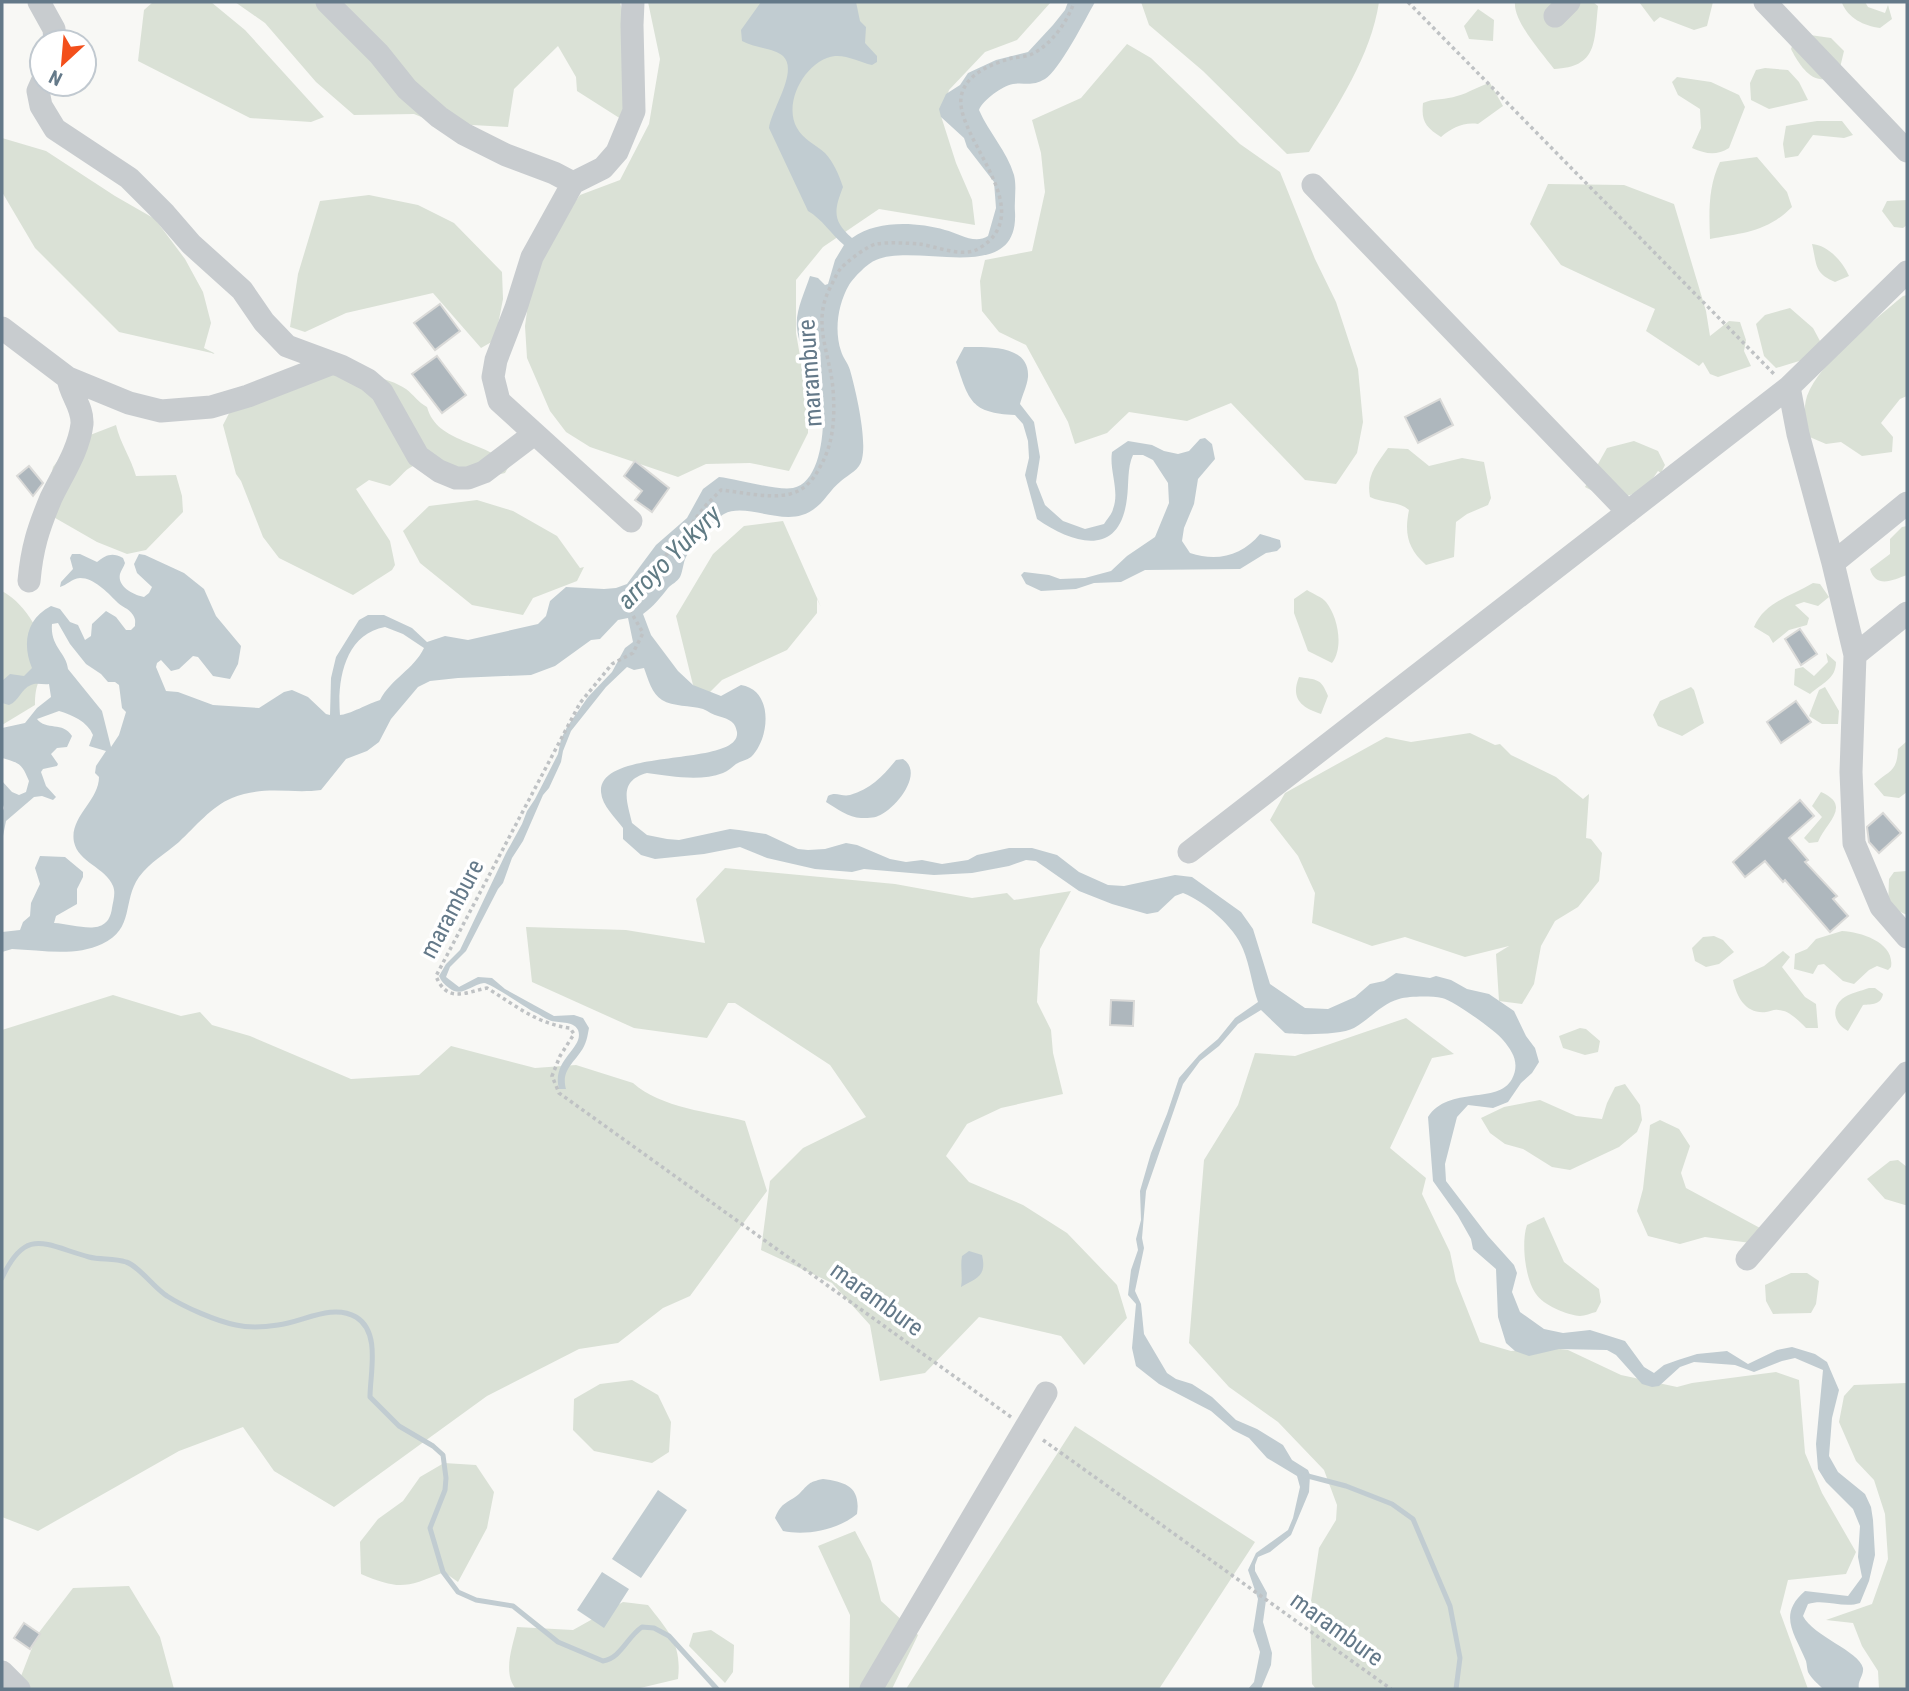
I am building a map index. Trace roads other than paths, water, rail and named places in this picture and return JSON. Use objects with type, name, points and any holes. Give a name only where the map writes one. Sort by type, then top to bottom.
[{"type":"street","points":[[39,2],[53,28]]},
{"type":"street","points":[[327,2],[379,54],[407,89],[439,117],[464,134],[506,155],[573,183]]},
{"type":"street","points":[[631,521],[499,401],[493,377],[496,360],[532,257],[573,183],[603,168],[617,152],[634,111],[633,2]]},
{"type":"street","points":[[1765,2],[1907,151]]},
{"type":"street","points":[[39,98],[41,106],[55,129],[129,178],[191,244],[242,290],[264,322],[287,346],[333,363],[368,380],[382,392],[418,456],[439,471],[456,478],[468,478],[484,471],[534,434]]},
{"type":"street","points":[[1313,185],[1628,512]]},
{"type":"street","points":[[1189,852],[1789,387],[1907,272]]},
{"type":"street","points":[[2,328],[68,378],[129,403],[161,411],[211,407],[248,397],[333,363]]},
{"type":"street","points":[[29,581],[32,547],[74,452],[81,426],[81,408],[68,378]]},
{"type":"street","points":[[1789,387],[1798,434],[1855,655],[1851,772],[1854,843],[1881,907],[1907,937]]},
{"type":"street","points":[[1833,563],[1907,503]]},
{"type":"street","points":[[1855,655],[1907,613]]},
{"type":"street","points":[[1747,1259],[1907,1073]]},
{"type":"street","points":[[870,1689],[1046,1393]]},
{"type":"street","points":[[2,1672],[19,1689]]},
{"type":"water","name":"arroyo Yukyry","points":[[761,2],[856,2],[860,21],[866,27],[865,43],[877,56],[877,62],[872,65],[840,56],[825,59],[815,65],[800,83],[793,106],[793,118],[797,128],[806,139],[825,153],[840,178],[843,187],[837,215],[841,226],[852,238],[885,225],[909,224],[934,227],[977,239],[988,236],[996,208],[994,182],[967,147],[964,138],[941,117],[939,109],[946,94],[960,85],[968,73],[996,60],[1028,52],[1065,10],[1068,2],[1095,2],[1072,44],[1051,74],[1036,83],[1013,84],[1004,88],[989,98],[979,110],[1007,158],[1015,180],[1012,235],[1001,249],[984,255],[962,257],[916,255],[876,260],[858,274],[845,292],[838,317],[838,335],[841,351],[850,370],[860,415],[863,450],[859,466],[836,485],[815,509],[802,515],[782,517],[741,511],[724,514],[689,553],[679,579],[643,614],[651,635],[678,671],[693,685],[721,696],[741,685],[752,689],[764,705],[766,716],[762,739],[757,749],[751,757],[725,772],[695,778],[647,773],[632,781],[627,793],[632,823],[647,835],[667,839],[679,840],[730,829],[766,834],[798,849],[825,849],[846,843],[857,845],[890,859],[906,862],[922,860],[942,864],[968,860],[977,855],[1009,848],[1032,848],[1057,855],[1079,872],[1108,885],[1124,886],[1175,875],[1192,877],[1241,912],[1253,929],[1270,984],[1305,1008],[1328,1009],[1355,997],[1370,984],[1384,981],[1396,973],[1451,980],[1467,989],[1489,994],[1514,1011],[1535,1048],[1539,1062],[1508,1102],[1493,1108],[1468,1105],[1457,1117],[1445,1164],[1446,1181],[1514,1265],[1517,1273],[1512,1292],[1520,1312],[1544,1329],[1563,1333],[1590,1330],[1625,1341],[1644,1367],[1654,1373],[1664,1365],[1697,1354],[1727,1351],[1748,1364],[1777,1350],[1792,1347],[1815,1354],[1827,1362],[1839,1390],[1832,1418],[1829,1456],[1838,1472],[1865,1494],[1871,1507],[1875,1555],[1860,1603],[1847,1605],[1814,1602],[1808,1604],[1803,1616],[1816,1630],[1860,1662],[1863,1671],[1859,1689],[1823,1689],[1813,1679],[1793,1633],[1790,1617],[1792,1608],[1805,1591],[1848,1596],[1862,1577],[1858,1557],[1860,1526],[1853,1509],[1826,1482],[1818,1469],[1816,1444],[1823,1370],[1795,1358],[1754,1372],[1735,1365],[1694,1362],[1680,1367],[1659,1386],[1652,1387],[1642,1384],[1616,1355],[1607,1350],[1559,1349],[1529,1356],[1515,1351],[1506,1343],[1498,1317],[1496,1269],[1473,1249],[1471,1239],[1458,1216],[1433,1181],[1428,1117],[1437,1107],[1448,1101],[1505,1087],[1514,1073],[1514,1058],[1499,1036],[1464,1010],[1442,998],[1420,997],[1393,1001],[1354,1028],[1340,1032],[1285,1033],[1261,1010],[1238,1024],[1219,1046],[1200,1061],[1183,1084],[1146,1191],[1142,1238],[1144,1248],[1135,1291],[1141,1304],[1144,1334],[1167,1373],[1192,1384],[1212,1397],[1236,1420],[1283,1445],[1292,1460],[1308,1470],[1310,1475],[1309,1492],[1291,1535],[1270,1552],[1258,1557],[1255,1565],[1255,1571],[1267,1593],[1263,1622],[1272,1653],[1271,1665],[1261,1689],[1248,1689],[1254,1682],[1260,1652],[1253,1631],[1258,1599],[1248,1570],[1256,1553],[1288,1530],[1300,1487],[1297,1476],[1267,1458],[1249,1438],[1233,1430],[1211,1411],[1159,1384],[1136,1366],[1132,1348],[1136,1304],[1128,1295],[1131,1270],[1138,1250],[1136,1239],[1141,1220],[1140,1191],[1179,1078],[1235,1018],[1258,1002],[1239,940],[1218,916],[1183,893],[1175,896],[1158,912],[1147,914],[1079,891],[1036,861],[1026,860],[972,873],[934,875],[864,869],[852,872],[815,869],[767,858],[740,847],[655,859],[641,855],[623,839],[623,828],[604,802],[601,792],[606,778],[622,768],[644,762],[717,750],[732,743],[737,732],[732,722],[727,719],[703,709],[662,700],[653,690],[644,668],[634,670],[627,667],[606,687],[571,731],[561,762],[512,858],[503,883],[466,951],[450,967],[446,977],[459,987],[478,977],[492,978],[505,989],[554,1016],[574,1015],[583,1018],[589,1028],[586,1042],[565,1076],[566,1089],[559,1089],[558,1079],[563,1062],[579,1036],[576,1027],[547,1019],[488,984],[479,984],[458,992],[447,987],[439,976],[460,950],[527,811],[558,754],[567,727],[588,697],[612,672],[625,648],[633,642],[628,618],[618,620],[600,639],[591,640],[555,666],[531,675],[458,678],[430,681],[418,687],[391,719],[379,742],[367,751],[346,759],[321,790],[254,792],[225,802],[211,811],[143,872],[134,886],[124,923],[112,938],[102,944],[69,952],[12,949],[2,952],[2,932],[20,930],[23,922],[30,916],[31,903],[40,884],[35,868],[40,856],[65,857],[83,872],[77,889],[77,904],[56,916],[54,923],[98,927],[109,918],[114,900],[114,889],[105,874],[81,855],[74,842],[76,825],[98,786],[96,766],[106,751],[89,746],[93,735],[83,722],[74,717],[59,711],[37,719],[45,725],[64,729],[72,736],[67,747],[57,748],[51,754],[57,766],[43,769],[41,772],[46,786],[56,797],[53,800],[42,796],[34,797],[6,821],[2,841],[2,781],[12,792],[19,795],[26,792],[29,781],[20,765],[2,758],[2,728],[25,723],[37,708],[51,697],[49,684],[35,684],[25,689],[9,705],[2,703],[2,681],[10,674],[24,676],[32,668],[27,650],[31,625],[51,606],[60,609],[70,622],[78,625],[85,640],[91,636],[92,624],[106,611],[116,617],[126,630],[135,626],[131,613],[90,580],[80,578],[60,587],[61,582],[73,569],[70,558],[72,554],[80,554],[97,562],[109,555],[123,558],[125,563],[120,574],[121,583],[127,590],[140,596],[144,597],[152,587],[137,573],[134,564],[139,554],[184,573],[204,589],[216,616],[241,646],[238,664],[230,679],[213,676],[198,657],[193,656],[179,669],[171,671],[161,660],[156,667],[166,691],[178,692],[213,705],[259,708],[292,690],[308,697],[330,715],[331,678],[336,657],[359,620],[368,615],[384,615],[412,628],[427,642],[445,636],[468,640],[538,624],[546,616],[550,601],[566,587],[604,589],[627,584],[656,545],[687,518],[703,489],[719,477],[786,488],[804,483],[818,458],[823,408],[819,382],[798,337],[797,315],[810,276],[818,278],[825,285],[828,284],[835,260],[844,245],[808,211],[769,128],[786,81],[787,63],[779,53],[742,41],[741,30]],"holes":[[[58,623],[86,664],[108,682],[119,685],[122,708],[126,712],[119,735],[111,747],[102,711],[68,669],[53,638],[52,624]],[[385,627],[403,634],[424,648],[380,700],[340,715],[340,687],[346,660],[361,639],[371,631]]]},
{"type":"water","points":[[964,347],[1005,350],[1022,358],[1027,366],[1028,377],[1020,404],[1034,422],[1040,457],[1036,482],[1045,505],[1063,521],[1085,529],[1104,524],[1112,513],[1115,502],[1112,452],[1128,441],[1152,445],[1178,454],[1189,451],[1200,439],[1205,438],[1212,444],[1215,459],[1198,479],[1194,504],[1184,528],[1182,541],[1190,553],[1210,557],[1228,555],[1245,548],[1260,534],[1280,540],[1281,547],[1240,569],[1145,570],[1121,582],[1094,583],[1076,589],[1041,591],[1026,584],[1021,575],[1024,572],[1060,579],[1085,578],[1111,571],[1155,537],[1169,503],[1168,483],[1153,460],[1143,455],[1133,455],[1123,517],[1115,531],[1105,538],[1093,541],[1079,539],[1065,535],[1037,519],[1025,475],[1029,458],[1023,424],[1015,415],[989,411],[974,402],[956,362]]},
{"type":"water","points":[[903,759],[909,765],[909,782],[899,799],[885,812],[874,817],[856,818],[826,802],[828,796],[850,795],[870,786],[896,760]]},
{"type":"water","points":[[969,1251],[982,1255],[983,1268],[979,1276],[961,1287],[962,1256]]},
{"type":"water","points":[[823,1479],[850,1487],[857,1498],[857,1514],[831,1528],[802,1533],[783,1531],[775,1518],[780,1508],[809,1484]]},
{"type":"water","points":[[658,1490],[687,1510],[641,1578],[612,1559]]},
{"type":"water","points":[[602,1572],[629,1589],[604,1628],[577,1610]]},
{"type":"waterway","points":[[2,1278],[11,1262],[28,1245],[48,1245],[93,1258],[131,1264],[174,1300],[210,1317],[236,1325],[273,1326],[337,1312],[356,1317],[369,1332],[371,1343],[370,1397],[399,1426],[443,1455],[445,1490],[430,1528],[443,1572],[458,1592],[476,1600],[513,1606],[558,1642],[603,1661],[615,1656],[642,1627],[654,1628],[669,1636],[717,1689]]},
{"type":"waterway","points":[[1304,1475],[1346,1486],[1392,1504],[1413,1519],[1450,1606],[1460,1658],[1456,1689]]}]
